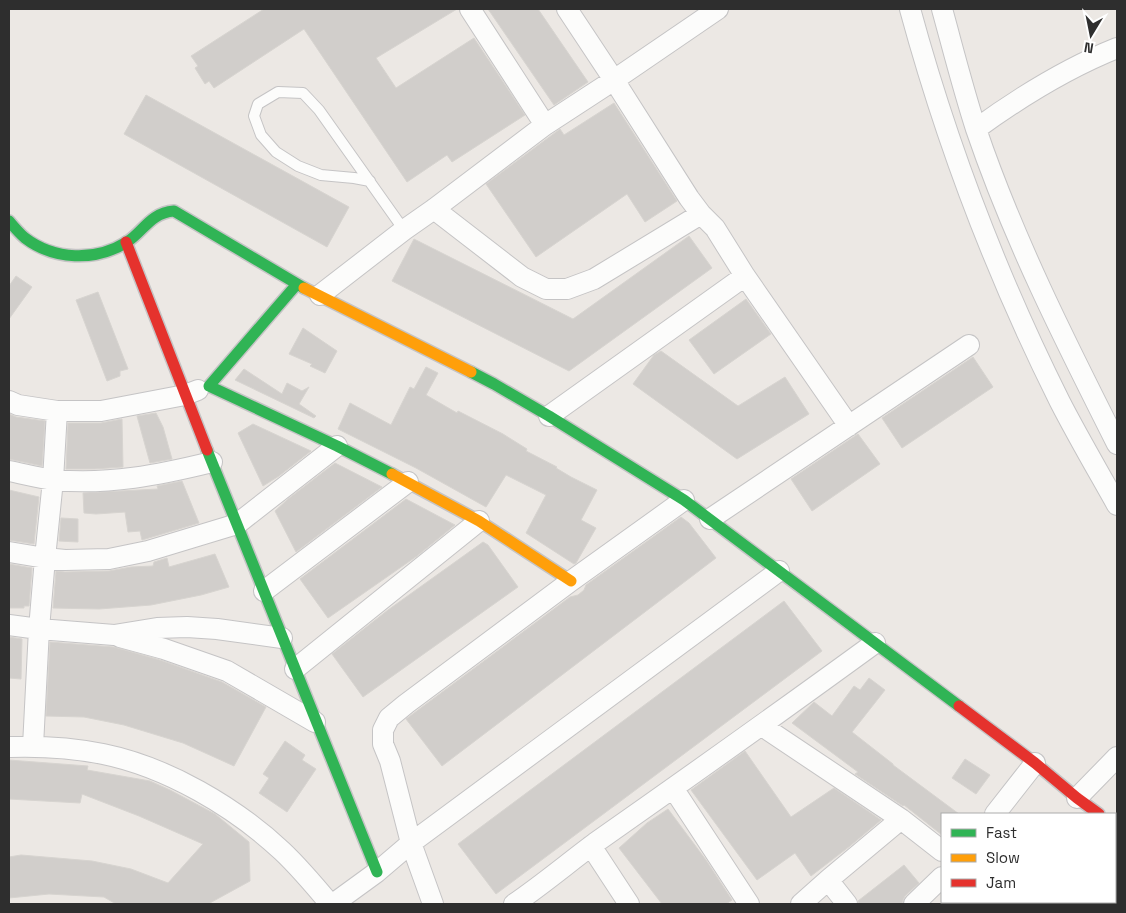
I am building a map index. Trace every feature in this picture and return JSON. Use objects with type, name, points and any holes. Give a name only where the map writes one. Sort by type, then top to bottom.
[{"type":"street","points":[[470,9],[545,125]]},
{"type":"street","points":[[567,9],[689,198],[715,228],[745,276],[849,426]]},
{"type":"street","points":[[320,295],[545,125],[718,9]]},
{"type":"street","points":[[910,9],[934,92],[957,160],[1007,288],[1061,402],[1086,451],[1117,504]]},
{"type":"street","points":[[942,9],[976,129],[994,178],[1034,275],[1075,362],[1110,411],[1117,444]]},
{"type":"street","points":[[976,129],[1008,106],[1042,86],[1076,67],[1117,48]]},
{"type":"street","points":[[434,209],[522,277],[546,290],[567,290],[594,279],[701,214]]},
{"type":"street","points":[[9,221],[18,232],[42,249],[55,254],[84,256],[99,254],[126,242],[161,212],[168,211],[180,214],[297,284],[494,384],[684,500],[1035,763],[1077,798],[1099,813]]},
{"type":"street","points":[[126,242],[315,722],[377,872]]},
{"type":"street","points":[[549,416],[745,276]]},
{"type":"street","points":[[9,401],[18,405],[57,411],[102,411],[185,395],[209,386],[297,284]]},
{"type":"street","points":[[710,519],[969,345]]},
{"type":"street","points":[[209,386],[337,446],[408,482],[479,521],[572,581]]},
{"type":"street","points":[[33,746],[57,411]]},
{"type":"street","points":[[9,552],[65,560],[109,559],[148,552],[237,524],[337,446]]},
{"type":"street","points":[[9,471],[53,480],[93,482],[167,473],[212,462]]},
{"type":"street","points":[[264,591],[408,482]]},
{"type":"street","points":[[433,904],[411,842],[390,761],[383,744],[383,730],[389,718],[684,500]]},
{"type":"street","points":[[295,669],[479,521]]},
{"type":"street","points":[[9,747],[33,746],[104,754],[174,778],[214,800],[252,825],[282,851],[332,904],[377,872],[411,842],[779,571]]},
{"type":"street","points":[[9,625],[114,635],[164,649],[227,671],[315,722]]},
{"type":"street","points":[[114,635],[157,628],[187,627],[218,629],[282,638]]},
{"type":"street","points":[[514,904],[540,897],[591,846],[876,643]]},
{"type":"street","points":[[762,726],[901,818],[941,850]]},
{"type":"street","points":[[1077,798],[1117,757]]},
{"type":"street","points":[[996,813],[1035,763]]},
{"type":"street","points":[[673,788],[748,904]]},
{"type":"street","points":[[801,904],[901,818]]},
{"type":"street","points":[[591,846],[629,904]]},
{"type":"street","points":[[914,904],[941,878]]},
{"type":"street","points":[[828,880],[847,904]]},
{"type":"lane","points":[[370,182],[354,178],[321,175],[298,166],[276,152],[261,135],[254,116],[258,104],[278,92],[303,94],[318,110],[370,182],[404,230]]},
{"type":"building","points":[[264,9],[457,9],[376,58],[396,88],[474,38],[525,115],[452,162],[447,155],[407,182],[304,29],[214,88],[209,81],[205,84],[195,68],[198,66],[191,56]]},
{"type":"building","points":[[488,9],[538,9],[588,82],[554,105]]},
{"type":"building","points":[[146,95],[349,207],[327,247],[124,134]]},
{"type":"building","points":[[614,103],[677,201],[645,222],[627,194],[536,257],[486,184],[560,129],[564,135]]},
{"type":"building","points":[[689,236],[712,268],[569,371],[392,281],[414,239],[573,319]]},
{"type":"building","points":[[16,276],[32,287],[9,319],[9,286]]},
{"type":"building","points":[[98,292],[128,369],[120,371],[120,376],[107,381],[76,300]]},
{"type":"building","points":[[746,299],[771,334],[714,374],[689,340]]},
{"type":"building","points":[[303,328],[337,351],[325,373],[310,366],[312,364],[289,354]]},
{"type":"building","points":[[661,351],[738,406],[785,377],[809,414],[737,459],[633,384],[654,355]]},
{"type":"building","points":[[973,357],[993,387],[902,448],[882,418]]},
{"type":"building","points":[[426,367],[438,373],[426,395],[457,413],[458,411],[503,434],[527,449],[526,451],[597,490],[581,520],[596,528],[576,563],[574,564],[526,533],[546,495],[506,475],[486,507],[416,468],[338,429],[350,403],[391,425],[410,387],[414,389]]},
{"type":"building","points":[[244,369],[282,394],[287,383],[302,391],[309,387],[299,404],[316,416],[314,418],[235,380]]},
{"type":"building","points":[[156,413],[163,427],[172,459],[150,463],[137,416]]},
{"type":"building","points":[[9,414],[16,417],[45,421],[42,466],[9,459]]},
{"type":"building","points":[[122,419],[123,467],[66,469],[68,423],[101,423]]},
{"type":"building","points":[[253,424],[311,451],[263,486],[238,433]]},
{"type":"building","points":[[858,434],[880,464],[812,511],[791,479]]},
{"type":"building","points":[[335,463],[382,487],[296,552],[275,511]]},
{"type":"building","points":[[182,481],[199,523],[142,540],[140,531],[128,532],[125,512],[84,513],[83,493],[158,489],[157,486]]},
{"type":"building","points":[[9,490],[39,497],[34,544],[9,540]]},
{"type":"building","points":[[406,499],[455,525],[417,556],[328,618],[300,579]]},
{"type":"building","points":[[681,517],[689,523],[716,558],[442,766],[406,719],[570,597],[578,595],[584,590],[586,585]]},
{"type":"building","points":[[61,518],[78,519],[78,542],[59,541]]},
{"type":"building","points":[[483,542],[488,545],[518,587],[363,697],[332,654],[388,610]]},
{"type":"building","points":[[215,554],[229,587],[151,605],[99,609],[53,608],[56,571],[109,571],[153,566],[154,562],[167,558],[169,567]]},
{"type":"building","points":[[9,564],[32,568],[29,606],[9,608]]},
{"type":"building","points":[[784,601],[822,651],[496,894],[458,844]]},
{"type":"building","points":[[9,637],[22,639],[21,679],[9,678]]},
{"type":"building","points":[[50,642],[114,647],[160,660],[222,682],[266,707],[234,766],[183,743],[124,725],[84,717],[46,716]]},
{"type":"building","points":[[869,678],[885,690],[852,732],[958,813],[941,813],[941,834],[904,805],[855,774],[858,772],[792,723],[814,702],[832,716],[854,686],[860,690]]},
{"type":"building","points":[[285,741],[305,755],[302,760],[316,769],[287,812],[259,793],[269,778],[263,774]]},
{"type":"building","points":[[745,751],[791,817],[834,788],[881,820],[811,876],[795,853],[757,880],[691,790]]},
{"type":"building","points":[[965,759],[990,775],[976,794],[952,778]]},
{"type":"building","points":[[9,760],[88,766],[87,770],[150,781],[170,790],[215,814],[249,842],[250,881],[208,904],[116,904],[104,897],[49,894],[9,898],[9,857],[21,855],[92,861],[131,869],[168,883],[203,844],[82,794],[80,803],[9,799]]},
{"type":"building","points":[[668,809],[706,860],[732,900],[726,904],[662,904],[619,848],[647,823]]},
{"type":"building","points":[[904,865],[919,883],[905,896],[902,904],[859,904],[858,901]]},
{"type":"traffic: fast","points":[[9,221],[25,238],[36,245],[49,251],[75,256],[102,253],[115,248],[133,238],[159,215],[174,211],[304,288]]},
{"type":"traffic: fast","points":[[297,284],[209,386],[392,474]]},
{"type":"traffic: fast","points":[[471,372],[549,416],[684,500],[959,706]]},
{"type":"traffic: fast","points":[[207,450],[377,872]]},
{"type":"traffic: slow","points":[[304,288],[471,372]]},
{"type":"traffic: slow","points":[[392,474],[479,521],[571,581]]},
{"type":"traffic: jam","points":[[126,242],[207,450]]},
{"type":"traffic: jam","points":[[959,706],[1098,813]]}]
